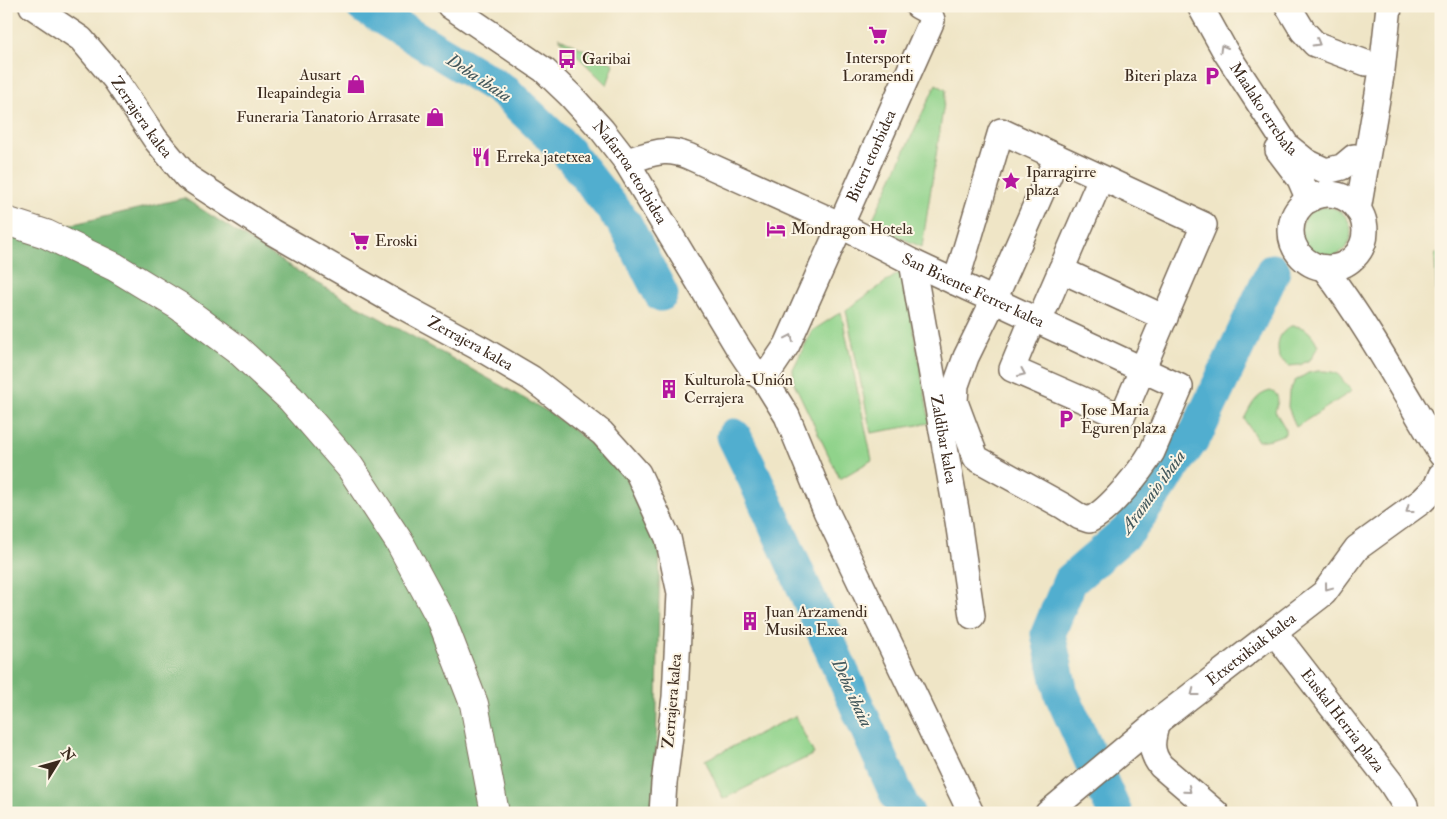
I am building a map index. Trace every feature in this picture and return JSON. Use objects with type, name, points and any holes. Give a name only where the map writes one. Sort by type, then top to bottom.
[{"type":"main road","points":[[6,221],[46,234],[115,267],[179,306],[237,349],[291,398],[350,467],[400,543],[442,621],[474,704],[496,813]]},
{"type":"street","name":"Zerrajera kalea","points":[[32,6],[81,39],[115,79],[156,140],[187,177],[272,232],[530,378],[602,433],[638,473],[668,538],[680,593],[675,697],[662,813]]},
{"type":"street","name":"Nafarroa etorbidea","points":[[450,6],[544,70],[602,130],[626,161],[739,349],[755,373],[764,379],[787,416],[826,511],[970,813]]},
{"type":"street","name":"Maalako errebala","points":[[1200,6],[1224,51],[1287,146],[1307,162],[1326,171],[1342,167],[1354,156]]},
{"type":"street","points":[[1288,6],[1303,31],[1315,44],[1366,63]]},
{"type":"street","points":[[1333,195],[1350,170],[1354,156],[1360,122],[1366,63],[1376,6]]},
{"type":"street","points":[[1358,210],[1382,70],[1389,6]]},
{"type":"street","name":"Biteri etorbidea","points":[[764,379],[787,345],[929,27],[932,20],[924,9]]},
{"type":"street","points":[[1268,118],[1268,131],[1275,146],[1294,170],[1309,200]]},
{"type":"street","points":[[955,282],[1001,131],[1204,225],[1122,417],[1012,369],[1062,270],[1101,178]]},
{"type":"street","name":"San Bixente Ferrer kalea","points":[[626,161],[658,151],[676,151],[830,220],[912,262],[994,300],[1143,370],[1180,387],[1147,462],[1120,493],[1097,516],[1089,520],[1080,518],[1046,496],[976,458],[955,402],[956,385],[966,357],[994,300]]},
{"type":"street","points":[[994,300],[1057,157]]},
{"type":"street","points":[[1333,195],[1351,202],[1358,210],[1364,229],[1364,240],[1354,258],[1340,266],[1324,268],[1308,262],[1299,255],[1291,234],[1292,223],[1294,215],[1299,208],[1309,200],[1315,197],[1333,195]]},
{"type":"street","points":[[1354,258],[1355,289],[1366,329]]},
{"type":"street","name":"Zaldibar kalea","points":[[912,262],[958,521],[972,616]]},
{"type":"street","points":[[1324,268],[1366,329],[1441,454]]},
{"type":"street","points":[[1062,270],[1165,318]]},
{"type":"street","name":"Etxetxikiak kalea","points":[[1048,813],[1157,722],[1324,593],[1357,548],[1422,501],[1436,487],[1441,475]]},
{"type":"street","name":"Euskal Herria plaza","points":[[1274,632],[1391,783],[1405,805],[1406,813]]},
{"type":"street","points":[[1157,722],[1152,737],[1152,750],[1155,760],[1216,813]]},
{"type":"street","points":[[1118,754],[1147,760],[1161,766]]},
{"type":"green space","points":[[558,37],[614,64],[607,85]]},
{"type":"green space","points":[[936,84],[946,90],[922,247],[870,225]]},
{"type":"green space","points":[[184,198],[313,281],[552,414],[622,467],[660,541],[655,813],[6,813],[6,240]]},
{"type":"green space","points":[[1321,207],[1331,207],[1344,214],[1351,227],[1351,237],[1344,250],[1331,257],[1321,257],[1312,253],[1305,246],[1301,237],[1301,227],[1305,218],[1312,211]]},
{"type":"green space","points":[[1441,250],[1441,322],[1437,309],[1435,255]]},
{"type":"green space","points":[[903,270],[930,423],[871,433],[846,310]]},
{"type":"green space","points":[[841,312],[872,460],[840,479],[794,383],[793,369],[812,331]]},
{"type":"green space","points":[[1291,326],[1300,327],[1308,331],[1318,346],[1311,359],[1300,365],[1289,366],[1279,358],[1278,344],[1283,333]]},
{"type":"green space","points":[[1318,371],[1336,373],[1352,391],[1296,427],[1288,407],[1289,392],[1295,381],[1308,373]]},
{"type":"green space","points":[[1270,391],[1277,396],[1278,402],[1275,411],[1285,428],[1285,434],[1258,441],[1244,419],[1257,398]]},
{"type":"green space","points":[[795,716],[814,754],[723,799],[705,760]]},
{"type":"waterway","name":"Deba ibaia","points":[[363,6],[504,91],[566,150],[625,224],[661,294]]},
{"type":"waterway","name":"Aramaio ibaia","points":[[1115,813],[1061,693],[1048,634],[1070,581],[1129,530],[1197,432],[1273,271]]},
{"type":"waterway","name":"Deba ibaia","points":[[734,436],[902,806],[907,813]]},
{"type":"place","name":"Intersport Loramendi","points":[[878,35]]},
{"type":"place","name":"Garibai","points":[[567,59]]},
{"type":"place","name":"Biteri plaza","points":[[1212,76]]},
{"type":"place","name":"Ausart Ileapaindegia","points":[[356,84]]},
{"type":"place","name":"Funeraria Tanatorio Arrasate","points":[[435,117]]},
{"type":"place","name":"Erreka jatetxea","points":[[481,157]]},
{"type":"place","name":"Iparragirre plaza","points":[[1011,181]]},
{"type":"place","name":"Mondragon Hotela","points":[[776,229]]},
{"type":"place","name":"Eroski","points":[[360,241]]},
{"type":"place","name":"Kulturola-Unión Cerrajera","points":[[669,389]]},
{"type":"place","name":"Jose Maria Eguren plaza","points":[[1066,419]]},
{"type":"place","name":"Juan Arzamendi Musika Exea","points":[[750,621]]}]
